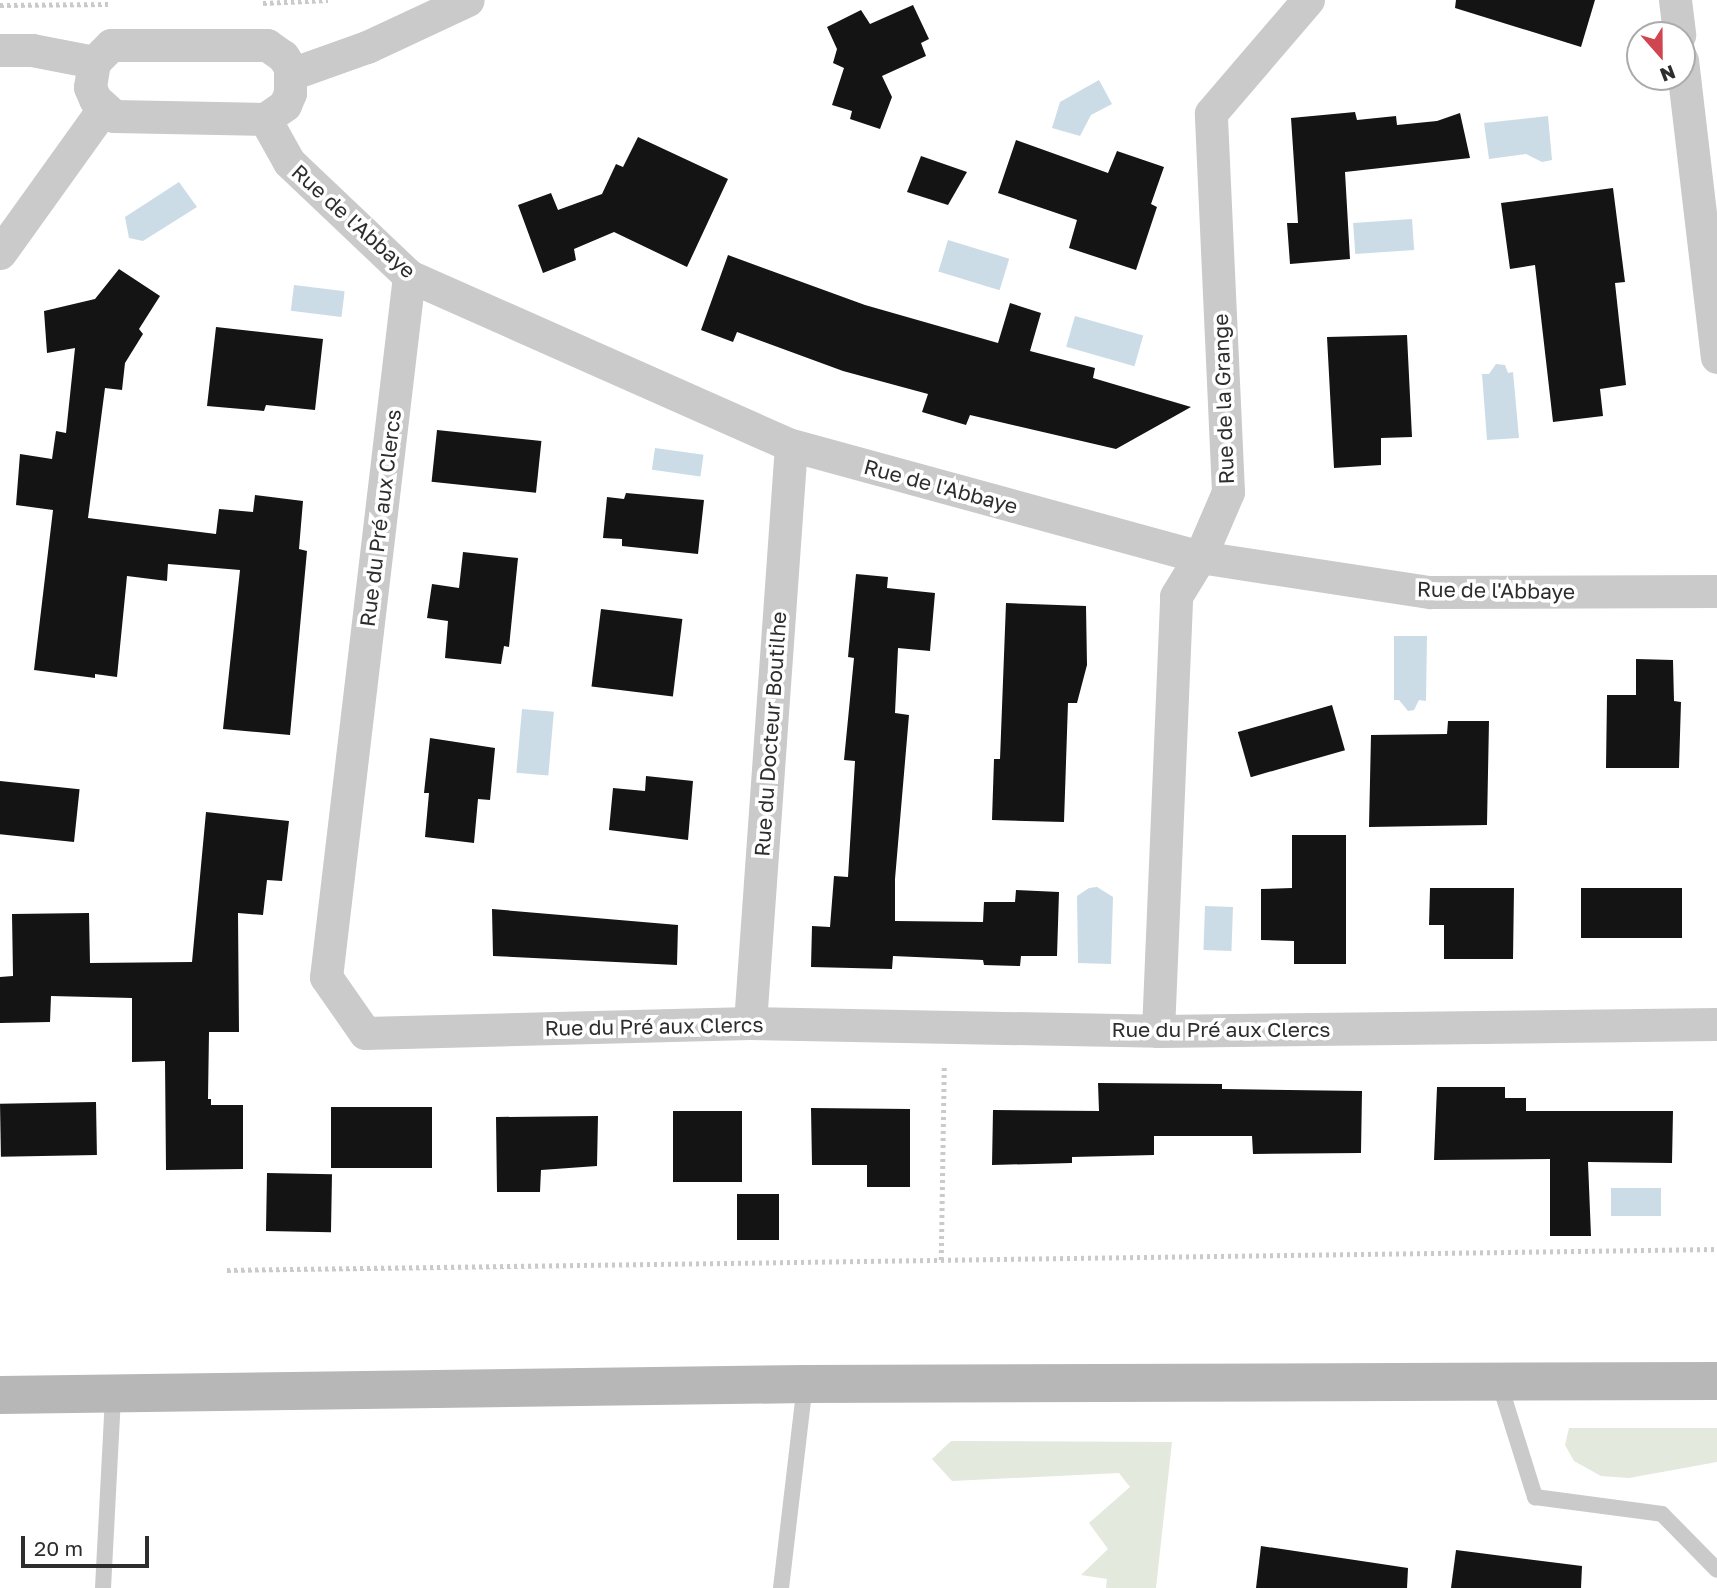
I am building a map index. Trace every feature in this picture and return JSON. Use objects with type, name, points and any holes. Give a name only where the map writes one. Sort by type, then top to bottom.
[{"type":"main road","points":[[0,1395],[805,1384],[1717,1381]]},
{"type":"street","points":[[291,74],[367,47],[468,0]]},
{"type":"street","name":"Rue de la Grange","points":[[1158,1031],[1176,596],[1200,557],[1228,492],[1211,113],[1308,0]]},
{"type":"street","points":[[1675,0],[1677,21]]},
{"type":"street","points":[[111,44],[267,45],[283,56],[291,74],[290,93],[285,105],[265,119],[114,116],[103,109],[90,88],[94,62],[111,44]]},
{"type":"street","points":[[0,50],[32,50],[94,62]]},
{"type":"street","points":[[1686,91],[1717,357]]},
{"type":"street","points":[[0,253],[103,109]]},
{"type":"street","name":"Rue de l'Abbaye","points":[[265,119],[289,162],[409,276],[791,445],[1200,557],[1430,592],[1717,591]]},
{"type":"street","name":"Rue du Pré aux Clercs","points":[[409,276],[326,977],[365,1033],[750,1023],[1158,1031],[1717,1024]]},
{"type":"street","name":"Rue du Docteur Boutilhe","points":[[750,1023],[791,445]]},
{"type":"lane","points":[[1499,1382],[1535,1497],[1662,1514],[1717,1570]]},
{"type":"lane","points":[[781,1588],[805,1384]]},
{"type":"lane","points":[[103,1588],[121,1395]]},
{"type":"path","points":[[0,5],[31,4]]},
{"type":"path","points":[[941,1260],[945,1027]]},
{"type":"path","points":[[227,1269],[1717,1249]]},
{"type":"shaded area","points":[[1569,1428],[1717,1428],[1717,1462],[1629,1478],[1601,1476],[1574,1461],[1565,1445]]},
{"type":"shaded area","points":[[951,1441],[1172,1442],[1156,1588],[1106,1588],[1107,1579],[1081,1575],[1108,1549],[1089,1523],[1130,1487],[1119,1473],[952,1481],[932,1459]]},
{"type":"water","points":[[1099,80],[1112,104],[1091,115],[1080,136],[1052,128],[1060,102]]},
{"type":"water","points":[[1548,116],[1552,160],[1542,162],[1526,154],[1489,159],[1484,123]]},
{"type":"water","points":[[179,182],[197,207],[143,241],[129,238],[125,217]]},
{"type":"water","points":[[1412,219],[1414,250],[1355,254],[1353,223]]},
{"type":"water","points":[[948,240],[1009,259],[1000,290],[938,272]]},
{"type":"water","points":[[294,285],[345,291],[341,317],[291,311]]},
{"type":"water","points":[[1075,316],[1143,336],[1134,366],[1066,347]]},
{"type":"water","points":[[1496,364],[1505,365],[1508,373],[1513,372],[1519,438],[1487,440],[1482,374],[1489,374]]},
{"type":"water","points":[[655,448],[704,455],[700,477],[652,470]]},
{"type":"water","points":[[1394,636],[1427,636],[1426,701],[1419,700],[1414,710],[1408,711],[1399,700],[1394,700]]},
{"type":"water","points":[[522,709],[554,712],[548,776],[516,773]]},
{"type":"water","points":[[1097,887],[1113,897],[1111,964],[1078,963],[1077,896],[1089,888]]},
{"type":"water","points":[[1205,906],[1233,907],[1231,951],[1203,950]]},
{"type":"water","points":[[1611,1188],[1661,1188],[1661,1216],[1611,1216]]},
{"type":"building","points":[[1456,0],[1595,0],[1581,47],[1455,8]]},
{"type":"building","points":[[913,5],[929,39],[921,43],[926,56],[882,76],[892,97],[880,129],[850,119],[852,111],[832,105],[844,68],[833,63],[837,49],[827,27],[861,10],[870,24]]},
{"type":"building","points":[[1355,112],[1357,120],[1396,116],[1397,125],[1437,121],[1460,113],[1470,158],[1345,172],[1350,259],[1290,264],[1287,223],[1298,223],[1291,118]]},
{"type":"building","points":[[638,137],[728,179],[687,267],[614,232],[574,249],[576,260],[543,273],[518,205],[551,193],[558,210],[602,194],[616,164],[623,167]]},
{"type":"building","points":[[1016,140],[1108,173],[1117,151],[1164,167],[1151,204],[1157,207],[1136,270],[1069,248],[1077,220],[998,193]]},
{"type":"building","points":[[921,156],[967,172],[948,205],[907,192]]},
{"type":"building","points":[[1613,188],[1625,282],[1615,283],[1626,385],[1600,389],[1603,416],[1553,422],[1535,265],[1510,269],[1501,203]]},
{"type":"building","points":[[728,255],[865,305],[998,343],[1010,303],[1041,313],[1030,351],[1095,368],[1093,378],[1191,407],[1116,449],[970,415],[966,425],[922,412],[928,394],[843,371],[737,332],[733,342],[701,330]]},
{"type":"building","points":[[119,269],[160,296],[139,329],[143,334],[125,363],[122,390],[105,388],[88,518],[216,534],[219,509],[253,512],[255,495],[303,501],[299,549],[307,551],[290,735],[223,729],[240,570],[168,564],[167,581],[127,576],[117,677],[95,674],[95,678],[34,670],[53,510],[16,505],[20,454],[52,459],[56,431],[66,433],[75,348],[47,353],[44,311],[95,299]]},
{"type":"building","points":[[216,327],[323,339],[315,410],[266,405],[264,411],[207,406]]},
{"type":"building","points":[[1407,335],[1412,437],[1381,438],[1381,465],[1334,468],[1327,337]]},
{"type":"building","points":[[437,430],[541,441],[536,493],[432,482]]},
{"type":"building","points":[[626,493],[704,500],[698,554],[622,546],[622,539],[603,538],[607,497],[624,499]]},
{"type":"building","points":[[463,552],[518,558],[509,647],[504,646],[501,664],[445,658],[448,621],[427,618],[432,584],[459,588]]},
{"type":"building","points":[[856,574],[888,577],[887,588],[935,593],[930,651],[898,648],[895,713],[909,715],[895,879],[895,921],[983,922],[984,902],[1015,902],[1016,890],[1059,892],[1057,956],[1021,956],[1020,966],[984,965],[983,960],[893,956],[892,969],[811,967],[812,926],[830,927],[834,876],[848,877],[855,761],[844,760],[854,658],[848,657]]},
{"type":"building","points":[[1006,603],[1086,606],[1087,665],[1077,703],[1068,703],[1064,822],[992,820],[994,759],[1000,759]]},
{"type":"building","points":[[601,609],[682,619],[673,696],[591,686]]},
{"type":"building","points":[[1636,659],[1673,660],[1674,701],[1681,702],[1679,768],[1606,768],[1607,695],[1636,695]]},
{"type":"building","points":[[1332,705],[1345,750],[1251,777],[1238,732]]},
{"type":"building","points":[[1448,721],[1489,721],[1487,825],[1369,827],[1371,735],[1447,734]]},
{"type":"building","points":[[430,738],[495,748],[490,800],[478,799],[474,843],[425,837],[429,793],[424,793]]},
{"type":"building","points":[[646,776],[693,781],[688,840],[609,830],[613,788],[645,791]]},
{"type":"building","points":[[0,781],[80,789],[74,842],[0,834]]},
{"type":"building","points":[[206,812],[289,821],[282,881],[267,880],[263,915],[238,913],[239,1032],[209,1032],[208,1099],[211,1099],[211,1105],[243,1105],[243,1169],[166,1170],[165,1061],[132,1062],[132,998],[51,996],[50,1022],[0,1023],[0,977],[13,976],[12,914],[89,913],[90,963],[192,962]]},
{"type":"building","points":[[1292,835],[1346,835],[1346,964],[1294,964],[1294,941],[1261,940],[1261,889],[1292,888]]},
{"type":"building","points":[[1430,888],[1514,888],[1513,959],[1444,959],[1444,925],[1429,925]]},
{"type":"building","points":[[1581,888],[1682,888],[1682,938],[1581,938]]},
{"type":"building","points":[[492,909],[678,925],[677,965],[493,956]]},
{"type":"building","points":[[1098,1083],[1222,1084],[1222,1089],[1362,1091],[1361,1153],[1253,1154],[1252,1136],[1154,1136],[1154,1155],[1072,1157],[1072,1163],[992,1165],[993,1110],[1099,1111]]},
{"type":"building","points":[[1437,1087],[1505,1087],[1505,1098],[1526,1098],[1526,1111],[1673,1111],[1672,1163],[1588,1162],[1591,1236],[1550,1236],[1550,1159],[1434,1160]]},
{"type":"building","points":[[96,1102],[97,1155],[1,1157],[0,1104]]},
{"type":"building","points":[[331,1107],[432,1107],[432,1168],[331,1168]]},
{"type":"building","points":[[811,1108],[910,1109],[910,1187],[867,1187],[867,1165],[812,1165]]},
{"type":"building","points":[[673,1111],[742,1111],[742,1182],[673,1182]]},
{"type":"building","points":[[598,1116],[597,1166],[541,1170],[540,1192],[497,1192],[496,1117]]},
{"type":"building","points":[[267,1173],[332,1174],[331,1232],[266,1231]]},
{"type":"building","points":[[737,1194],[779,1194],[779,1240],[737,1240]]},
{"type":"building","points":[[1261,1546],[1408,1568],[1407,1588],[1256,1588]]},
{"type":"building","points":[[1456,1550],[1582,1566],[1581,1588],[1451,1588]]}]
